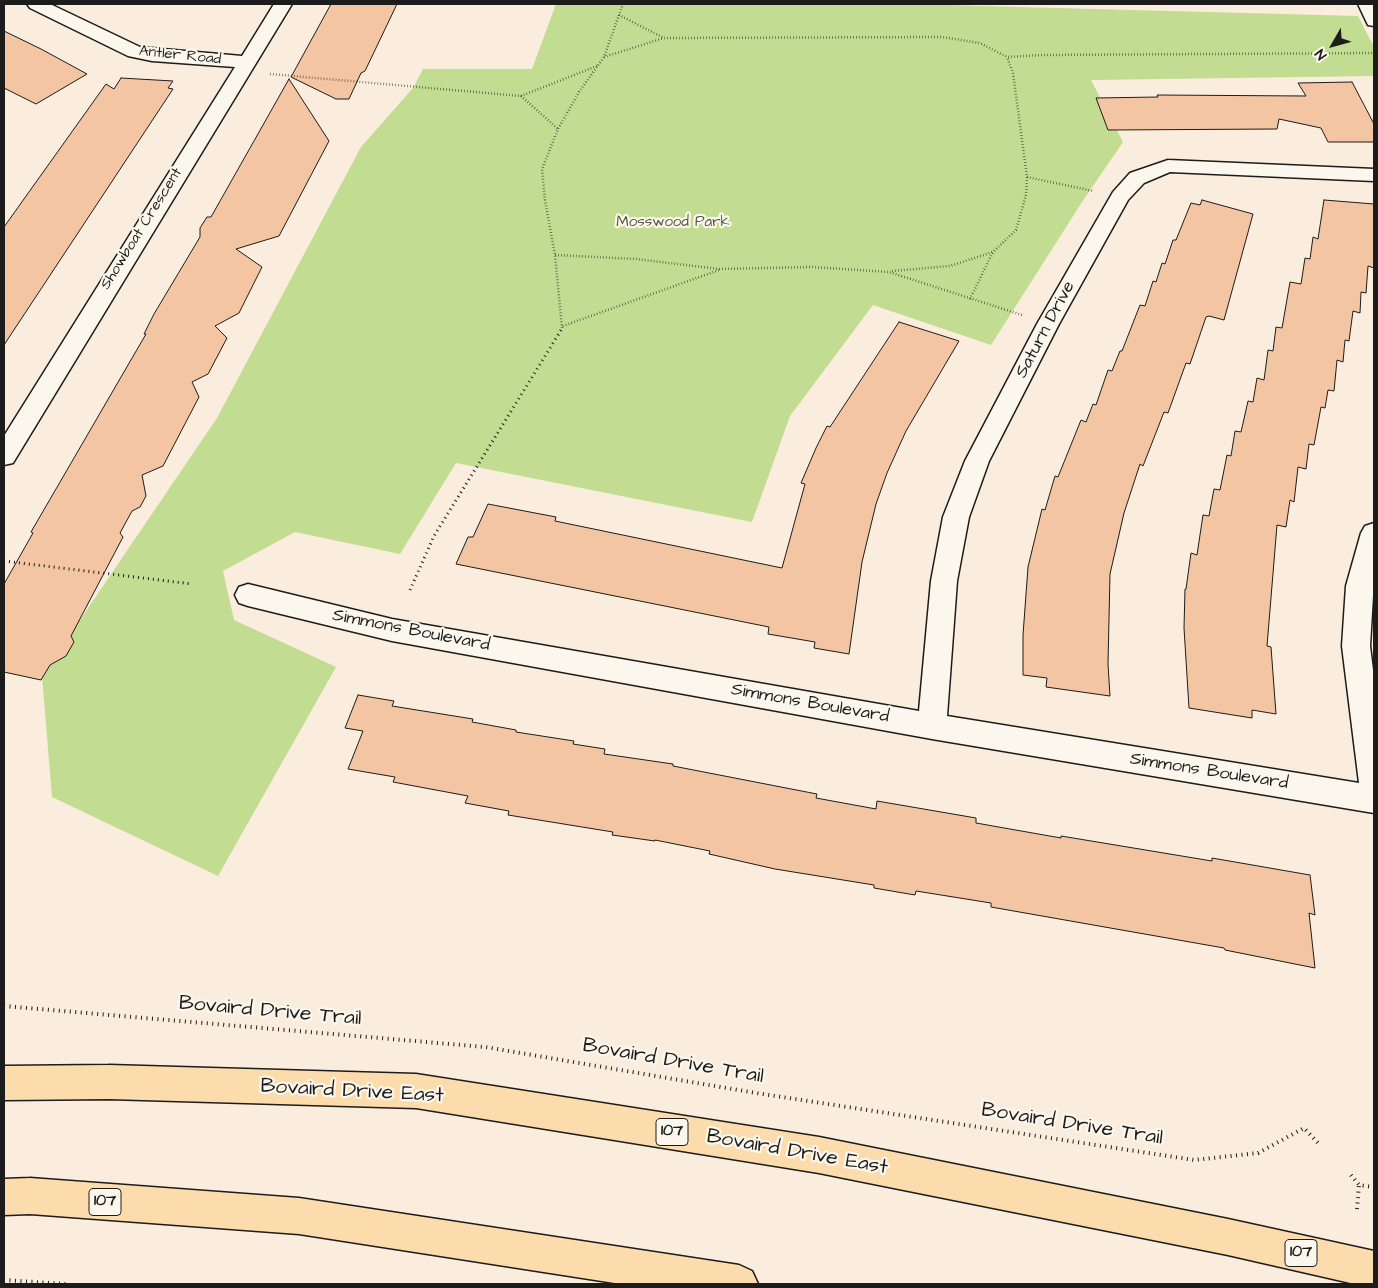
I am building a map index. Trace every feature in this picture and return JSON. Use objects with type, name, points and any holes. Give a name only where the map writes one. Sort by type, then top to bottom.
[{"type":"main road","name":"Bovaird Drive East","points":[[4,1083],[109,1082],[416,1091],[819,1155],[1228,1237],[1374,1270]]},
{"type":"main road","name":"107","points":[[4,1197],[40,1197],[299,1216],[739,1284]]},
{"type":"street","name":"Antler Road","points":[[36,4],[135,52],[246,62]]},
{"type":"street","name":"Showboat Crescent","points":[[4,456],[282,4]]},
{"type":"street","points":[[1367,4],[1374,22]]},
{"type":"street","name":"Saturn Drive","points":[[932,726],[944,582],[956,517],[977,460],[1048,324],[1120,197],[1137,178],[1168,166],[1353,173],[1374,176]]},
{"type":"street","points":[[1374,533],[1359,586],[1356,646],[1374,784]]},
{"type":"street","name":"Simmons Boulevard","points":[[248,595],[392,630],[932,726],[1374,799]]},
{"type":"path","points":[[410,590],[434,536],[563,326],[542,169],[558,129],[579,92],[604,57],[623,4]]},
{"type":"path","points":[[618,15],[664,38]]},
{"type":"path","points":[[604,57],[664,38],[942,37],[980,43],[1007,57],[1052,55],[1374,53]]},
{"type":"path","points":[[970,299],[993,252],[1016,230],[1026,195],[1027,177],[1013,73],[1007,57]]},
{"type":"path","points":[[269,74],[521,96],[598,66]]},
{"type":"path","points":[[521,96],[558,129]]},
{"type":"path","points":[[1027,177],[1120,197]]},
{"type":"path","points":[[555,255],[636,259],[719,269],[812,267],[889,272],[950,266],[993,252]]},
{"type":"path","points":[[563,326],[719,269]]},
{"type":"path","points":[[889,272],[1048,324]]},
{"type":"path","points":[[4,561],[192,584]]},
{"type":"path","name":"Bovaird Drive Trail","points":[[4,1006],[485,1046],[756,1093],[1194,1160],[1258,1153],[1304,1128],[1320,1145]]},
{"type":"path","points":[[1350,1175],[1359,1185],[1373,1187]]},
{"type":"path","points":[[1357,1209],[1359,1185]]},
{"type":"path","points":[[4,1280],[66,1284]]},
{"type":"green space","name":"Mosswood Park","points":[[556,4],[907,4],[1358,16],[1374,47],[1374,76],[1091,80],[1123,142],[1082,202],[991,345],[873,305],[790,416],[752,522],[456,463],[400,554],[295,532],[223,571],[234,620],[336,667],[218,876],[52,797],[42,676],[217,418],[361,147],[413,88],[423,69],[532,69]]},
{"type":"building","points":[[331,4],[397,4],[365,71],[361,73],[349,99],[336,99],[291,77]]},
{"type":"building","points":[[4,31],[87,74],[36,104],[4,88]]},
{"type":"building","points":[[121,78],[173,81],[168,88],[173,89],[4,345],[4,227],[106,84],[114,89]]},
{"type":"building","points":[[289,79],[329,141],[279,236],[236,249],[262,267],[239,313],[215,326],[227,338],[208,374],[192,382],[199,397],[163,466],[142,475],[146,496],[140,507],[132,511],[120,533],[123,537],[71,636],[74,642],[66,656],[50,665],[41,680],[4,672],[4,584],[33,533],[31,532],[146,334],[144,334],[154,314],[200,237],[200,228],[207,217],[211,217]]},
{"type":"building","points":[[1352,82],[1374,124],[1374,142],[1328,142],[1321,128],[1279,119],[1277,129],[1108,130],[1096,98],[1158,97],[1157,95],[1306,96],[1298,83]]},
{"type":"building","points":[[1202,200],[1253,214],[1224,320],[1206,317],[1190,364],[1186,363],[1168,413],[1164,412],[1143,466],[1140,464],[1124,513],[1110,574],[1108,664],[1110,696],[1046,687],[1047,678],[1023,675],[1023,635],[1028,567],[1042,509],[1045,510],[1055,476],[1058,477],[1081,420],[1086,422],[1093,404],[1096,405],[1108,370],[1112,371],[1120,351],[1122,351],[1140,305],[1145,306],[1153,281],[1156,282],[1162,263],[1165,264],[1173,240],[1176,240],[1191,203],[1200,205]]},
{"type":"building","points":[[1324,200],[1374,204],[1374,268],[1368,266],[1366,293],[1361,292],[1360,313],[1353,311],[1349,341],[1345,340],[1343,362],[1337,360],[1334,391],[1328,390],[1325,408],[1321,407],[1314,445],[1309,444],[1306,469],[1298,467],[1294,502],[1290,500],[1286,527],[1277,525],[1267,646],[1271,647],[1276,714],[1252,710],[1252,718],[1189,708],[1184,628],[1185,589],[1191,553],[1197,555],[1203,515],[1209,516],[1214,489],[1220,490],[1227,455],[1231,456],[1235,431],[1241,432],[1248,401],[1253,402],[1257,378],[1264,380],[1268,350],[1273,351],[1276,327],[1282,328],[1290,282],[1301,284],[1305,258],[1310,259],[1313,237],[1318,239]]},
{"type":"building","points":[[899,322],[959,341],[906,431],[887,473],[876,504],[862,562],[849,654],[814,648],[815,642],[768,634],[769,627],[456,564],[468,537],[473,537],[488,504],[556,517],[555,521],[782,568],[805,484],[801,483],[816,448],[827,426],[830,427]]},
{"type":"building","points":[[358,695],[394,701],[392,706],[473,719],[472,722],[516,730],[516,732],[574,741],[573,744],[605,749],[604,754],[673,764],[673,766],[817,794],[816,798],[876,809],[877,801],[976,818],[976,823],[1061,838],[1061,836],[1212,861],[1212,858],[1310,875],[1315,915],[1309,913],[1315,968],[1225,950],[1224,948],[991,907],[991,903],[916,891],[915,895],[874,888],[874,885],[775,869],[709,854],[710,851],[655,840],[612,835],[613,832],[508,815],[509,811],[465,803],[468,796],[393,782],[395,777],[348,769],[363,731],[345,728]]}]
